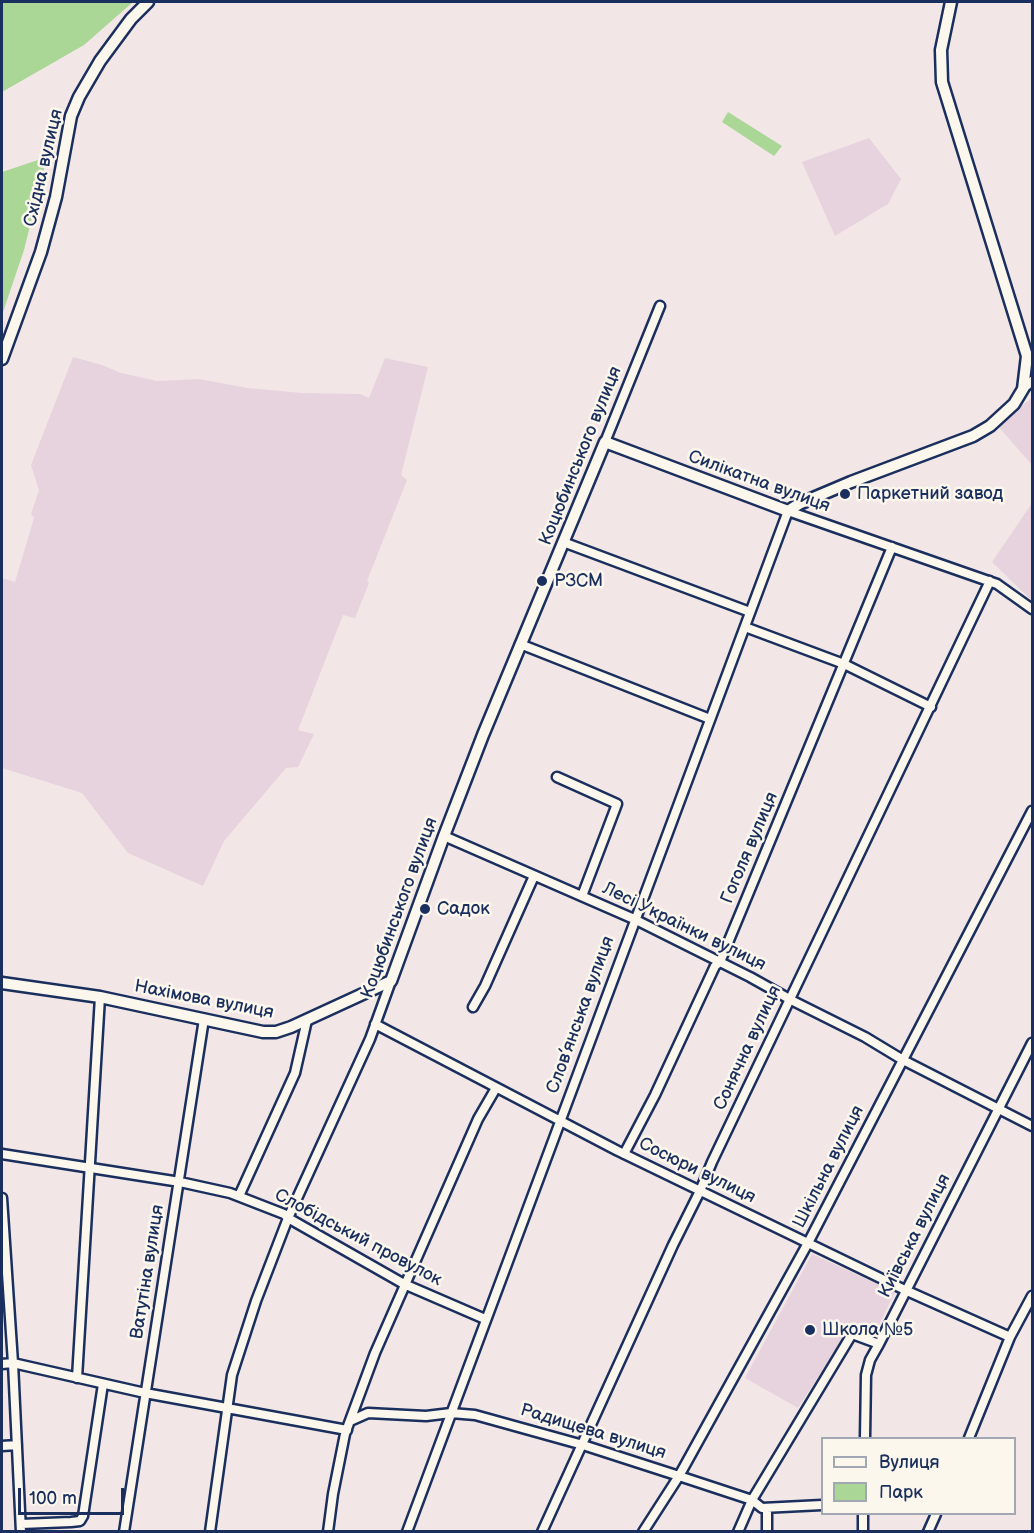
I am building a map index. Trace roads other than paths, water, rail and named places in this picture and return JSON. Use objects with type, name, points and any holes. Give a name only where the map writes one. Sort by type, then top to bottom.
[{"type":"street","name":"Східна вулиця","points":[[2,359],[41,252],[56,197],[71,116],[79,96],[100,61],[131,19],[148,2]]},
{"type":"street","points":[[951,2],[941,50],[942,82],[1027,356],[1023,389]]},
{"type":"street","name":"Коцюбинського вулиця","points":[[210,1532],[232,1375],[256,1301],[288,1218],[375,1024],[444,836],[520,644],[660,306]]},
{"type":"street","points":[[788,511],[851,482],[973,436],[990,426],[1014,404],[1023,389],[1032,381]]},
{"type":"street","name":"Силікатна вулиця","points":[[605,442],[788,511],[990,581],[1032,609]]},
{"type":"street","name":"Слов’янська вулиця","points":[[406,1532],[788,511]]},
{"type":"street","points":[[563,542],[750,612]]},
{"type":"street","name":"Гоголя вулиця","points":[[624,1154],[720,962],[892,547]]},
{"type":"street","name":"Сонячна вулиця","points":[[542,1532],[673,1245],[990,581]]},
{"type":"street","points":[[745,627],[844,664],[931,707]]},
{"type":"street","points":[[520,644],[710,719]]},
{"type":"street","points":[[557,777],[617,804],[582,896]]},
{"type":"street","name":"Шкільна вулиця","points":[[643,1532],[679,1476],[808,1243],[1032,811]]},
{"type":"street","name":"Лесі Українки вулиця","points":[[444,836],[634,919],[1032,1125]]},
{"type":"street","points":[[473,1007],[485,986],[534,876]]},
{"type":"street","name":"Нахімова вулиця","points":[[2,982],[100,997],[263,1032],[276,1032],[391,981]]},
{"type":"street","points":[[77,1378],[100,997]]},
{"type":"street","name":"Ватутіна вулиця","points":[[124,1532],[204,1018]]},
{"type":"street","points":[[239,1196],[296,1073],[307,1020]]},
{"type":"street","name":"Сосюри вулиця","points":[[375,1024],[559,1122],[905,1290],[1010,1337]]},
{"type":"street","name":"Київська вулиця","points":[[865,1437],[866,1375],[870,1360],[1032,1043]]},
{"type":"street","points":[[328,1532],[333,1494],[348,1425],[404,1284],[478,1119],[496,1088]]},
{"type":"street","name":"Слобідський провулок","points":[[2,1154],[180,1182],[239,1196],[284,1214],[404,1284],[485,1319]]},
{"type":"street","points":[[2,1198],[5,1283],[13,1364],[21,1528],[80,1521],[83,1516],[103,1384]]},
{"type":"street","points":[[969,1437],[1010,1337],[1032,1296]]},
{"type":"street","points":[[738,1532],[752,1500],[852,1334],[879,1344]]},
{"type":"street","name":"Радищева вулиця","points":[[2,1364],[13,1364],[145,1393],[348,1425],[368,1413],[426,1416],[451,1413],[475,1415],[583,1445],[752,1500],[762,1508],[767,1508]]},
{"type":"street","points":[[2,1446],[17,1445]]},
{"type":"street","points":[[767,1532],[767,1508],[821,1505]]},
{"type":"street","points":[[863,1515],[863,1532]]},
{"type":"street","points":[[928,1532],[936,1515]]},
{"type":"place","name":"Паркетний завод","points":[[845,494]]},
{"type":"place","name":"РЗСМ","points":[[542,581]]},
{"type":"place","name":"Садок","points":[[425,909]]},
{"type":"place","name":"Школа №5","points":[[810,1330]]}]
